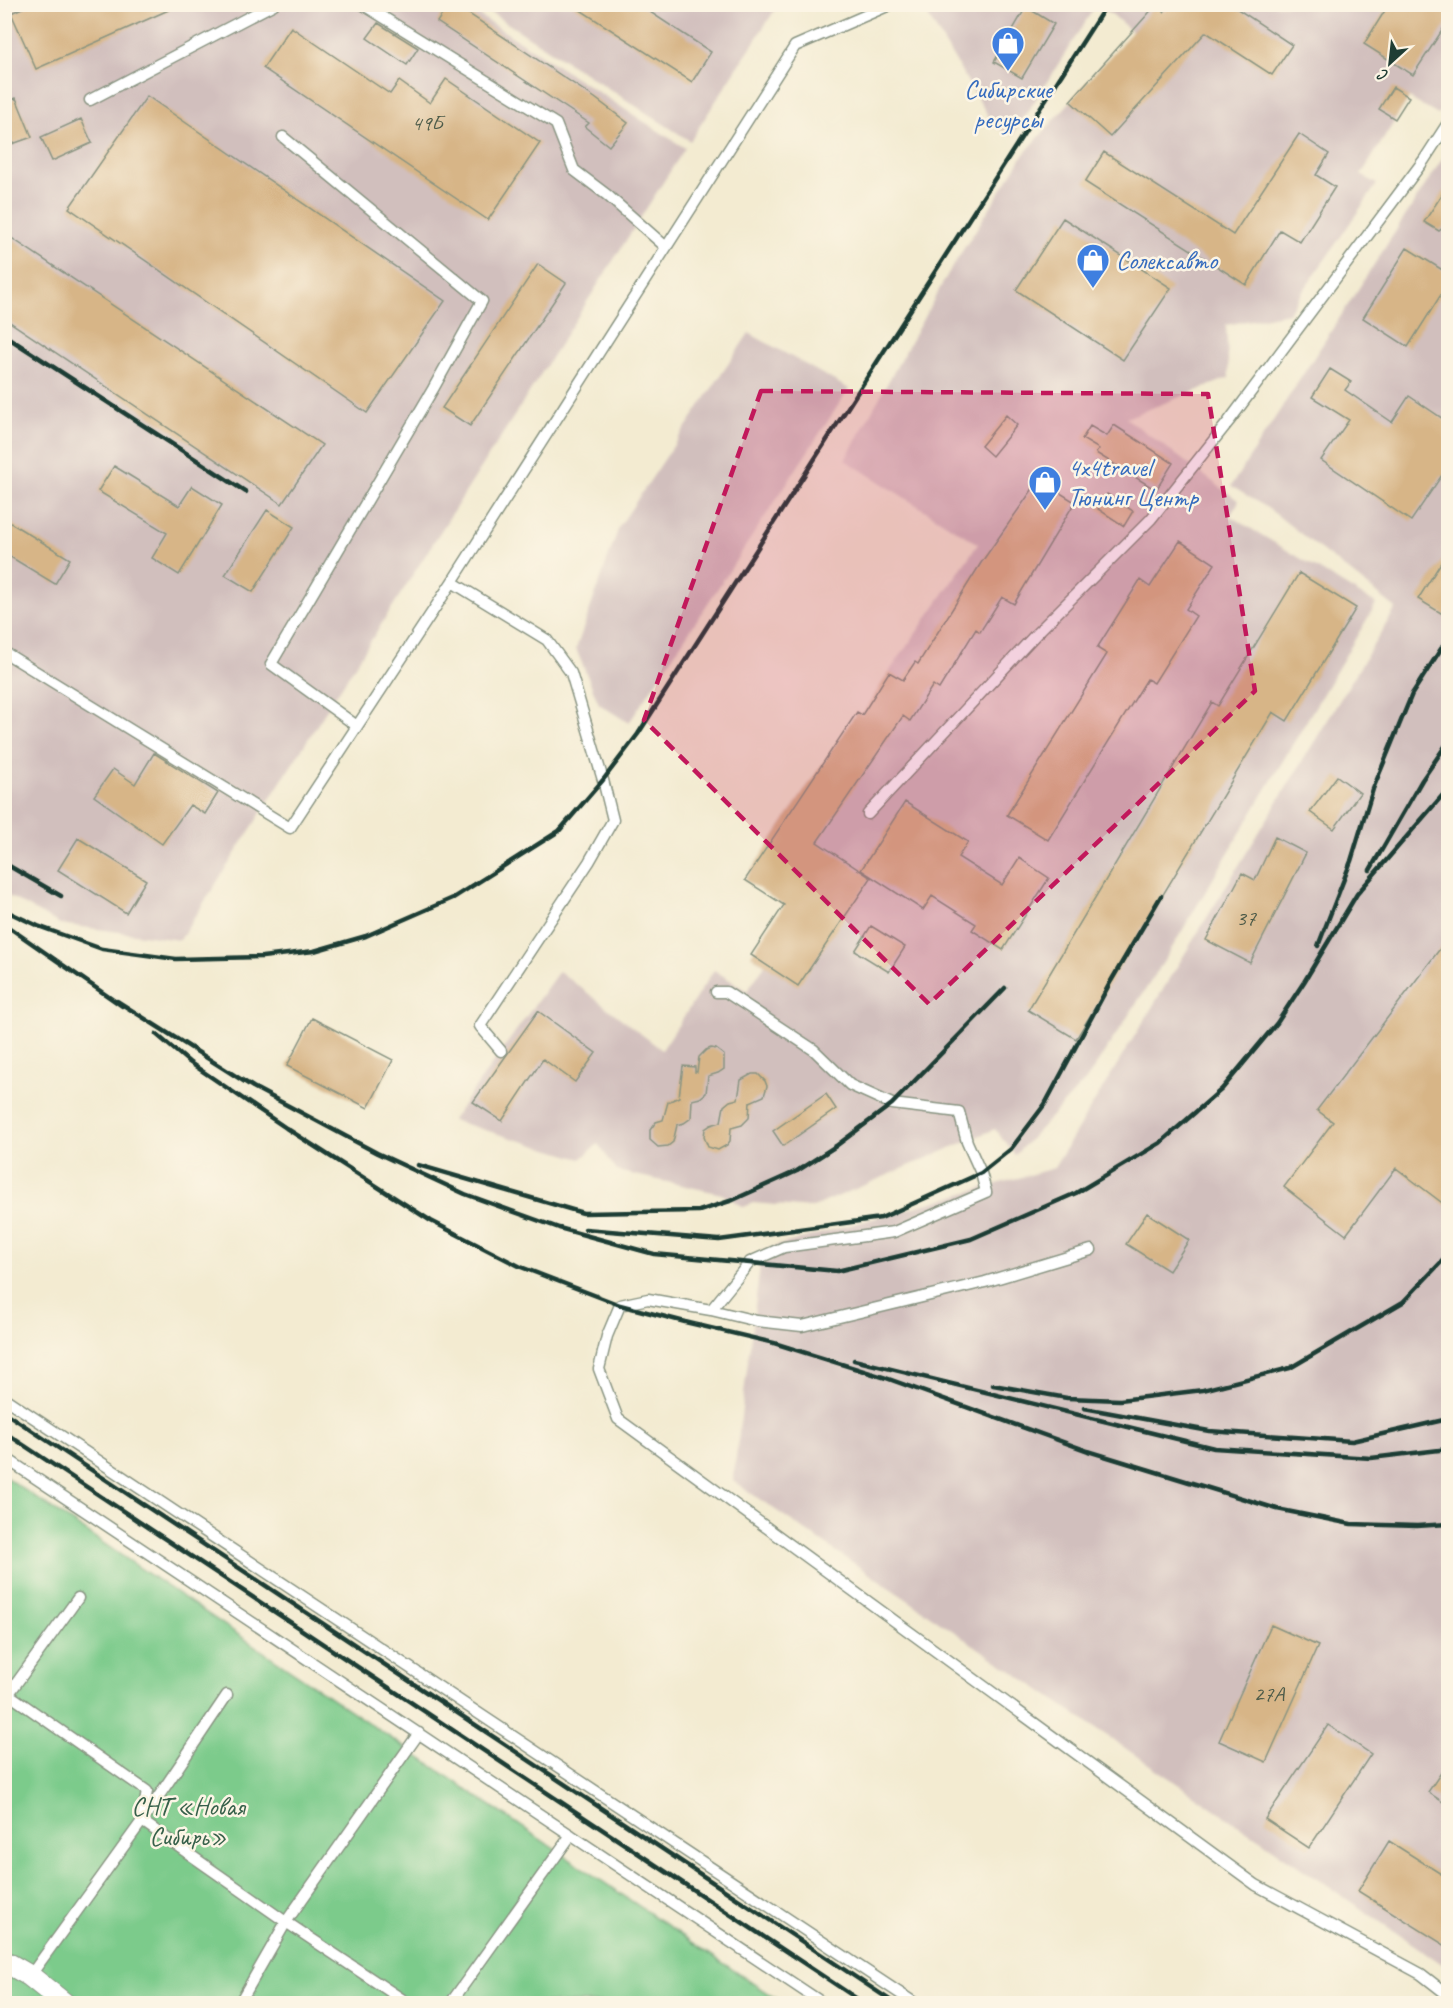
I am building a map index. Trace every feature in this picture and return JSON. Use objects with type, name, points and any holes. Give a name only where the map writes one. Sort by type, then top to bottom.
[{"type":"street","points":[[4,1961],[30,1976],[65,2004]]},
{"type":"lane","points":[[90,100],[274,4]]},
{"type":"lane","points":[[362,4],[556,124],[574,170],[607,195],[666,247]]},
{"type":"lane","points":[[4,652],[290,828],[452,582],[795,46],[892,4]]},
{"type":"lane","points":[[868,814],[1038,632],[1151,519],[1229,421],[1424,160],[1449,123]]},
{"type":"lane","points":[[283,137],[482,301],[433,389],[271,664],[357,726]]},
{"type":"lane","points":[[452,582],[547,640],[571,673],[613,820],[589,862],[480,1026],[501,1051]]},
{"type":"lane","points":[[711,1310],[750,1262],[784,1247],[894,1232],[987,1192],[967,1142],[959,1112],[892,1104],[850,1085],[814,1050],[726,992],[716,992]]},
{"type":"lane","points":[[1091,1250],[985,1282],[802,1326],[757,1322],[711,1310],[648,1299],[620,1305],[607,1336],[599,1369],[618,1419],[1256,1885],[1421,1974],[1449,1995]]},
{"type":"lane","points":[[4,1398],[916,2004]]},
{"type":"lane","points":[[4,1457],[824,2004]]},
{"type":"lane","points":[[78,1598],[6,1695],[147,1791],[142,1821]]},
{"type":"lane","points":[[30,1976],[142,1821],[228,1695]]},
{"type":"lane","points":[[239,2004],[286,1922],[419,1733]]},
{"type":"lane","points":[[142,1821],[286,1922],[409,2004]]},
{"type":"lane","points":[[450,2004],[571,1835]]},
{"type":"highlighted area","points":[[761,391],[1208,394],[1255,691],[929,1004],[644,720]]},
{"type":"shaded area","points":[[4,5],[463,5],[685,148],[180,940],[60,924],[5,894]]},
{"type":"shaded area","points":[[479,5],[778,5],[690,141]]},
{"type":"shaded area","name":"Сибирские ресурсы","points":[[935,5],[1096,5],[1013,135],[995,127],[928,16]]},
{"type":"shaded area","points":[[1096,5],[1448,5],[1448,99],[1438,115],[1409,98],[1361,175],[1377,184],[1288,313],[1226,325],[1229,378],[1126,418],[1239,501],[1230,516],[1376,604],[1166,958],[1087,1079],[1015,1155],[995,1129],[811,1208],[753,1203],[744,1207],[722,1194],[617,1171],[598,1144],[581,1159],[452,1120],[559,971],[662,1050],[714,970],[747,991],[765,965],[751,955],[784,905],[745,880],[857,712],[862,715],[978,544],[845,460],[949,272],[1024,154],[1132,32],[1113,15]]},
{"type":"shaded area","points":[[1448,150],[1448,1968],[733,1481],[762,1250],[1054,1168],[1396,608],[1269,509],[1231,486]]},
{"type":"shaded area","points":[[749,333],[849,389],[629,723],[599,704],[576,649],[619,527]]},
{"type":"green space","name":"СНТ «Новая Сибирь»","points":[[4,1476],[782,2003],[5,2003]]},
{"type":"building","points":[[31,4],[182,4],[36,69],[11,13]]},
{"type":"building","points":[[449,4],[454,4],[595,98],[628,123],[609,146],[585,127],[589,123],[437,22]]},
{"type":"building","points":[[571,4],[638,4],[711,52],[692,82]]},
{"type":"building","points":[[1170,4],[1230,4],[1292,45],[1272,75],[1206,32],[1110,137],[1070,101],[1156,5],[1164,12]]},
{"type":"building","points":[[1389,4],[1449,4],[1449,20],[1413,75],[1364,44]]},
{"type":"building","points":[[1026,7],[1054,24],[1022,78],[994,62]]},
{"type":"building","points":[[378,23],[418,48],[407,65],[367,38]]},
{"type":"building","points":[[291,27],[390,94],[399,81],[430,103],[446,79],[540,143],[488,220],[263,68]]},
{"type":"building","points":[[1393,87],[1409,97],[1395,119],[1379,109]]},
{"type":"building","points":[[147,96],[445,301],[367,413],[69,208]]},
{"type":"building","points":[[16,98],[32,137],[4,147],[4,103]]},
{"type":"building","points":[[81,119],[92,143],[52,161],[41,137]]},
{"type":"building","points":[[1299,134],[1329,154],[1316,175],[1335,187],[1300,242],[1280,230],[1246,285],[1085,182],[1104,152],[1233,235]]},
{"type":"building","points":[[1449,184],[1449,223],[1439,231],[1424,222]]},
{"type":"building","name":"Солексавто","points":[[1063,218],[1171,288],[1123,360],[1016,290]]},
{"type":"building","points":[[4,233],[322,445],[282,504],[4,318]]},
{"type":"building","points":[[1407,248],[1449,274],[1449,282],[1408,347],[1363,318]]},
{"type":"building","points":[[538,264],[566,283],[470,426],[442,408]]},
{"type":"building","points":[[1330,369],[1351,382],[1345,390],[1392,422],[1409,396],[1449,423],[1449,480],[1442,475],[1411,521],[1321,460],[1349,420],[1312,397]]},
{"type":"building","points":[[1006,415],[1017,425],[992,456],[981,446]]},
{"type":"building","points":[[1114,425],[1173,463],[1156,490],[1096,453],[1099,449],[1082,439],[1090,426],[1107,436]]},
{"type":"building","points":[[114,466],[179,506],[192,486],[222,505],[179,575],[152,558],[167,533],[98,491]]},
{"type":"building","points":[[1039,480],[1075,502],[1014,604],[1002,597],[980,632],[976,629],[939,689],[933,685],[910,721],[903,716],[817,842],[871,878],[798,986],[751,955],[784,905],[745,880],[857,712],[862,715],[889,672],[903,680],[915,662],[918,664],[981,563]]},
{"type":"building","points":[[1107,494],[1133,511],[1124,526],[1098,509]]},
{"type":"building","points":[[267,510],[294,527],[253,592],[225,575]]},
{"type":"building","points":[[4,519],[70,559],[55,584],[4,553]]},
{"type":"building","points":[[1180,541],[1215,564],[1186,609],[1196,616],[1154,683],[1147,679],[1048,840],[1007,815],[1107,654],[1097,648],[1140,580],[1150,587]]},
{"type":"building","points":[[1449,550],[1449,618],[1418,599]]},
{"type":"building","points":[[1299,573],[1356,608],[1287,721],[1273,712],[1076,1039],[1028,1010],[1212,702],[1218,706]]},
{"type":"building","points":[[154,753],[218,793],[205,814],[190,805],[162,844],[94,796],[113,769],[135,784]]},
{"type":"building","points":[[1337,776],[1360,793],[1334,829],[1310,812]]},
{"type":"building","points":[[905,802],[968,842],[958,857],[1002,885],[1019,858],[1049,878],[1003,950],[972,930],[976,924],[932,896],[923,910],[861,870]]},
{"type":"building","points":[[1275,837],[1306,853],[1250,963],[1206,940],[1242,873],[1255,880]]},
{"type":"building","points":[[78,838],[146,880],[126,913],[58,870]]},
{"type":"building","points":[[871,926],[905,947],[889,972],[855,951]]},
{"type":"building","points":[[1449,937],[1449,1208],[1396,1168],[1346,1235],[1284,1187],[1333,1122],[1317,1110]]},
{"type":"building","points":[[538,1011],[596,1053],[575,1082],[543,1059],[502,1121],[473,1102]]},
{"type":"building","points":[[312,1018],[393,1060],[368,1108],[287,1066]]},
{"type":"building","points":[[711,1048],[724,1055],[724,1069],[708,1076],[706,1093],[692,1100],[691,1118],[677,1125],[673,1142],[668,1146],[658,1147],[650,1140],[650,1130],[656,1122],[663,1120],[668,1102],[679,1097],[683,1066],[695,1067],[695,1072],[697,1072],[699,1057]]},
{"type":"building","points":[[752,1074],[758,1074],[765,1081],[767,1086],[764,1096],[750,1102],[749,1118],[742,1125],[731,1128],[730,1141],[727,1145],[718,1150],[708,1147],[704,1137],[705,1129],[721,1122],[724,1106],[738,1099],[741,1080]]},
{"type":"building","points":[[826,1094],[836,1109],[783,1146],[773,1131]]},
{"type":"building","points":[[1147,1213],[1189,1240],[1169,1271],[1126,1244]]},
{"type":"building","points":[[1271,1625],[1318,1646],[1266,1762],[1219,1741]]},
{"type":"building","points":[[1328,1725],[1371,1754],[1309,1848],[1265,1819]]},
{"type":"building","points":[[1449,1761],[1449,1806],[1428,1792]]},
{"type":"building","points":[[1389,1841],[1449,1879],[1449,1948],[1358,1891]]},
{"type":"railway","points":[[4,910],[38,926],[102,949],[176,959],[262,957],[314,951],[366,936],[453,898],[559,831],[603,780],[638,734],[1107,4]]},
{"type":"railway","points":[[4,335],[246,492]]},
{"type":"railway","points":[[1318,946],[1351,861],[1373,789],[1412,694],[1448,638]]},
{"type":"railway","points":[[1370,870],[1422,780],[1448,742]]},
{"type":"railway","points":[[117,1001],[253,1087],[377,1153],[465,1194],[559,1228],[654,1254],[837,1271],[971,1239],[1076,1193],[1160,1143],[1222,1089],[1277,1023],[1357,894],[1448,789]]},
{"type":"railway","points":[[4,863],[61,896]]},
{"type":"railway","points":[[585,1229],[719,1240],[881,1218],[981,1173],[1011,1149],[1045,1104],[1111,981],[1161,896]]},
{"type":"railway","points":[[4,924],[122,1006]]},
{"type":"railway","points":[[418,1165],[583,1213],[699,1211],[733,1200],[797,1171],[836,1146],[892,1104],[1005,988]]},
{"type":"railway","points":[[156,1034],[189,1062],[286,1128],[431,1221],[521,1267],[620,1305],[774,1343],[886,1378],[1088,1451],[1277,1509],[1351,1524],[1417,1526],[1448,1524]]},
{"type":"railway","points":[[993,1385],[1067,1398],[1120,1400],[1203,1390],[1290,1368],[1403,1302],[1448,1255]]},
{"type":"railway","points":[[854,1360],[1214,1448],[1371,1458],[1448,1449]]},
{"type":"railway","points":[[1084,1408],[1209,1431],[1352,1441],[1448,1419]]},
{"type":"railway","points":[[4,1412],[896,2004]]},
{"type":"railway","points":[[4,1432],[865,2004]]},
{"type":"place","name":"Сибирские ресурсы","points":[[1008,72]]},
{"type":"place","name":"Солексавто","points":[[1093,289]]},
{"type":"place","name":"4x4travel Тюнинг Центр","points":[[1045,511]]}]
